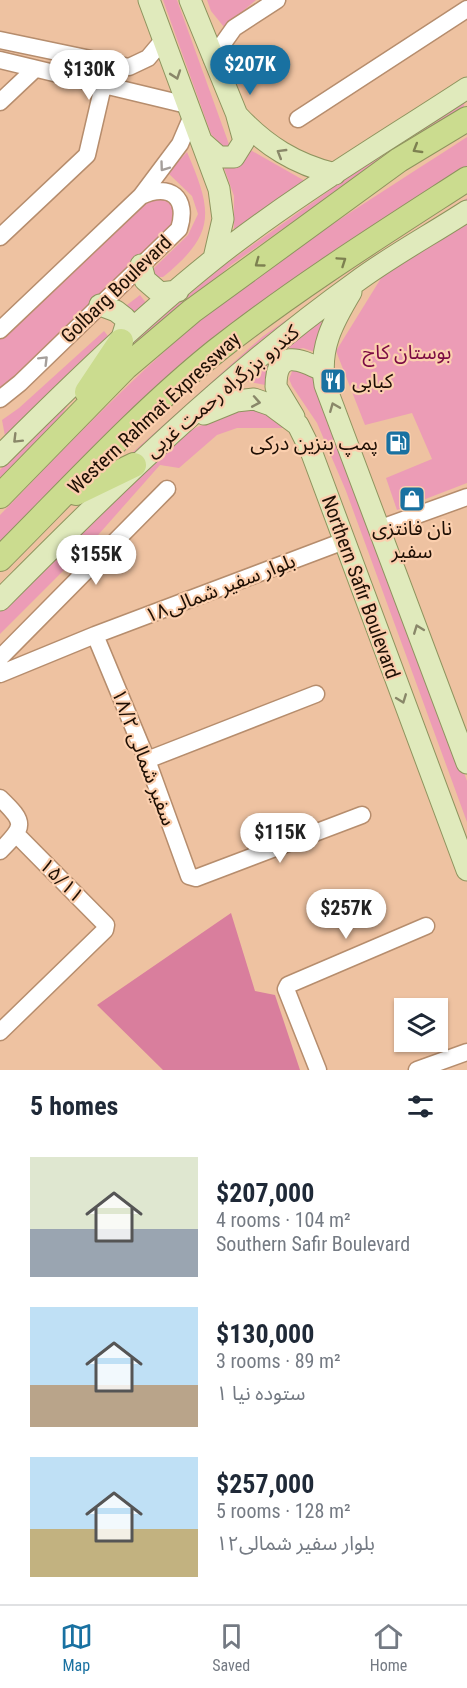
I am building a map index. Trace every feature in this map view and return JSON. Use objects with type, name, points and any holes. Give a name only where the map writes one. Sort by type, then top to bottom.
[{"type":"highway","points":[[0,496],[126,367],[192,311],[399,160],[467,119]]},
{"type":"highway","name":"Western Rahmat Expressway","points":[[0,559],[149,412],[214,353],[285,299],[467,179]]},
{"type":"highway","points":[[54,441],[121,341]]},
{"type":"highway","points":[[58,502],[134,465]]},
{"type":"main road","points":[[149,0],[222,201],[221,236],[214,258]]},
{"type":"main road","points":[[190,0],[212,59],[237,115],[244,141],[234,157],[219,157],[202,141]]},
{"type":"main road","points":[[0,456],[121,341],[214,258],[335,174],[467,88]]},
{"type":"main road","points":[[237,115],[251,130],[284,155],[312,168],[335,174]]},
{"type":"main road","name":"کندرو بزرگراه رحمت غربی","points":[[0,600],[134,465],[284,337],[357,281],[467,211]]},
{"type":"main road","points":[[141,265],[150,286],[160,293],[178,291]]},
{"type":"main road","name":"Northern Safir Boulevard","points":[[357,281],[324,344],[322,370],[325,385],[381,528],[467,762]]},
{"type":"main road","points":[[100,305],[116,311],[125,318],[126,325],[121,341]]},
{"type":"main road","points":[[298,425],[276,387],[280,366],[287,360],[297,358],[322,370]]},
{"type":"main road","name":"Northern Safir Boulevard","points":[[182,424],[221,406],[254,399],[271,405],[298,425],[311,451],[467,870]]},
{"type":"street","points":[[212,59],[234,28],[277,0]]},
{"type":"street","points":[[298,119],[467,9]]},
{"type":"street","points":[[0,40],[129,67],[148,58],[164,39]]},
{"type":"street","points":[[0,60],[111,88],[189,111],[180,144],[141,196],[0,330]]},
{"type":"street","points":[[111,88],[129,82],[121,67]]},
{"type":"street","points":[[0,102],[35,69]]},
{"type":"street","points":[[0,237],[87,155],[111,88]]},
{"type":"street","name":"Golbarg Boulevard","points":[[0,399],[20,383],[179,229],[183,217],[178,199],[171,193],[160,190],[141,196]]},
{"type":"street","points":[[0,658],[167,489]]},
{"type":"street","points":[[381,528],[467,497]]},
{"type":"street","name":"بلوار سفیر شمالی۱۸","points":[[0,675],[95,635],[344,541]]},
{"type":"street","name":"سفیر شمالی ۱۸/۲","points":[[95,635],[147,760],[189,876],[192,878],[362,814]]},
{"type":"street","points":[[147,760],[316,694]]},
{"type":"street","points":[[0,798],[18,816],[21,826],[17,835],[0,851]]},
{"type":"street","name":"۱۵/۱۱","points":[[0,1032],[105,930],[106,925],[17,835]]},
{"type":"street","points":[[318,1070],[286,989],[288,985],[426,926]]},
{"type":"street","points":[[417,1070],[467,1052]]},
{"type":"green space","points":[[163,0],[177,0],[230,147],[226,150],[211,134]]},
{"type":"green space","points":[[207,0],[256,0],[224,27],[211,11]]},
{"type":"green space","points":[[466,99],[462,111],[348,183],[231,265],[105,378],[130,344],[223,266],[382,153]]},
{"type":"green space","points":[[467,137],[467,166],[309,269],[0,548],[0,515],[95,417],[169,347],[227,299],[294,251]]},
{"type":"green space","points":[[245,147],[305,181],[234,231],[234,196],[223,165]]},
{"type":"green space","points":[[187,152],[202,191],[205,221],[193,248],[163,277],[154,277],[154,268],[188,235],[198,214],[192,196],[168,173]]},
{"type":"green space","points":[[162,198],[173,209],[175,224],[0,391],[0,338],[143,202]]},
{"type":"green space","points":[[467,198],[467,205],[132,459],[124,460],[262,337],[382,253]]},
{"type":"green space","name":"بوستان کاج","points":[[467,224],[467,483],[397,510],[386,478],[432,459],[412,413],[365,425],[336,351],[383,275]]},
{"type":"green space","points":[[140,295],[147,304],[130,317],[123,308]]},
{"type":"green space","points":[[326,314],[315,352],[303,348],[290,351],[270,386],[240,380]]},
{"type":"green space","points":[[104,331],[108,336],[5,436],[2,420],[19,408]]},
{"type":"green space","points":[[293,369],[310,369],[317,383],[467,781],[467,822],[346,491],[317,423],[289,379]]},
{"type":"green space","points":[[73,396],[60,418],[0,478],[0,470]]},
{"type":"green space","points":[[235,410],[261,411],[286,428],[237,428],[217,435],[179,468],[160,465],[91,543],[0,634],[0,606],[180,435]]},
{"type":"shaded area","points":[[231,913],[255,991],[275,995],[300,1070],[163,1070],[97,1005]]},
{"type":"place","name":"کبابی","points":[[333,381]]},
{"type":"place","name":"پمپ بنزین درکی","points":[[398,443]]},
{"type":"place","name":"نان فانتزی سفیر","points":[[412,499]]}]
